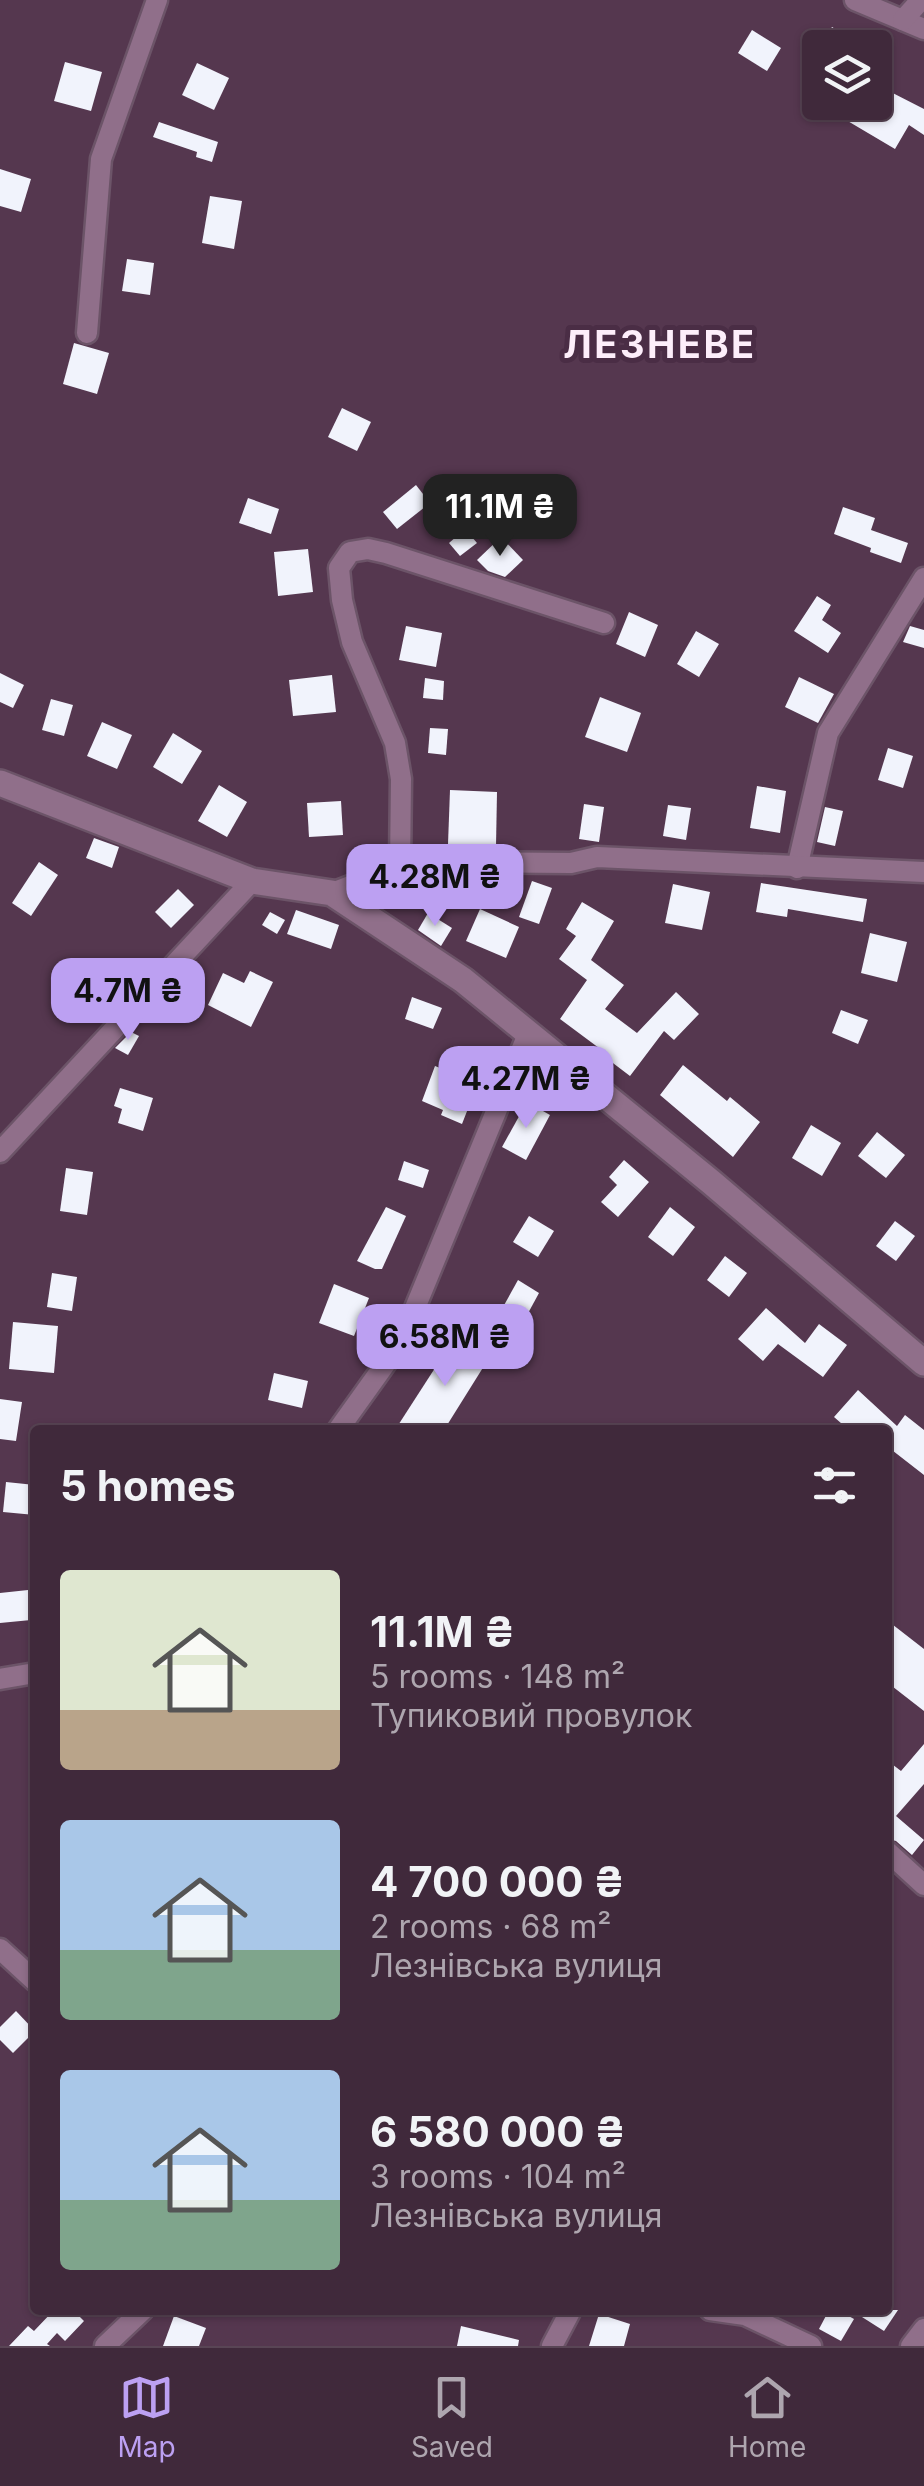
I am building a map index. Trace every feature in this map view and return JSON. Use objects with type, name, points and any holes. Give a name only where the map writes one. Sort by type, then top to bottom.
[{"type":"street","points":[[87,333],[102,159],[157,0]]},
{"type":"street","points":[[855,0],[924,29]]},
{"type":"street","points":[[902,20],[920,0]]},
{"type":"street","points":[[400,866],[402,779],[395,743],[352,642],[342,600],[339,568],[350,552],[386,552],[604,623]]},
{"type":"street","points":[[797,868],[828,734],[924,578]]},
{"type":"street","points":[[0,783],[252,880],[332,893],[463,980],[711,1182],[924,1363]]},
{"type":"street","points":[[332,893],[412,862],[571,863],[597,857],[924,872]]},
{"type":"street","points":[[0,1152],[252,880]]},
{"type":"street","points":[[342,1425],[402,1342],[528,1034]]},
{"type":"street","points":[[0,1678],[30,1675]]},
{"type":"street","points":[[892,1856],[924,1885]]},
{"type":"street","points":[[0,1949],[30,1976]]},
{"type":"street","points":[[105,2346],[137,2315]]},
{"type":"street","points":[[552,2346],[568,2315]]},
{"type":"street","points":[[745,2315],[812,2346]]},
{"type":"street","points":[[911,2346],[924,2329]]},
{"type":"building","points":[[752,30],[781,48],[767,71],[738,53]]},
{"type":"building","points":[[65,62],[102,72],[91,111],[54,101]]},
{"type":"building","points":[[197,63],[229,78],[214,110],[182,95]]},
{"type":"building","points":[[892,93],[924,109],[924,135],[909,125],[895,149],[846,120],[892,120]]},
{"type":"building","points":[[159,122],[218,142],[212,162],[196,157],[197,152],[153,137]]},
{"type":"building","points":[[0,169],[31,179],[21,212],[0,206]]},
{"type":"building","points":[[210,196],[242,201],[234,249],[202,243]]},
{"type":"building","points":[[127,259],[154,263],[150,295],[122,291]]},
{"type":"building","points":[[74,343],[109,353],[97,394],[63,384]]},
{"type":"building","points":[[342,408],[371,422],[357,451],[328,437]]},
{"type":"building","points":[[416,485],[430,503],[397,529],[383,512]]},
{"type":"building","points":[[248,498],[279,509],[271,534],[239,523]]},
{"type":"building","points":[[843,507],[875,518],[871,530],[908,543],[901,563],[834,534]]},
{"type":"building","points":[[465,529],[477,543],[460,556],[449,543]]},
{"type":"building","points":[[501,537],[523,560],[505,577],[488,571],[477,560]]},
{"type":"building","points":[[308,549],[313,592],[278,596],[274,552]]},
{"type":"building","points":[[817,596],[831,605],[822,620],[841,633],[828,653],[794,631]]},
{"type":"building","points":[[629,612],[658,625],[645,657],[616,644]]},
{"type":"building","points":[[406,626],[442,633],[436,667],[399,660]]},
{"type":"building","points":[[910,626],[924,630],[924,648],[903,642]]},
{"type":"building","points":[[696,631],[719,644],[699,677],[677,664]]},
{"type":"building","points":[[0,673],[24,685],[13,708],[0,702]]},
{"type":"building","points":[[332,675],[336,712],[293,716],[289,680]]},
{"type":"building","points":[[799,677],[834,694],[818,723],[785,707]]},
{"type":"building","points":[[425,678],[444,681],[443,700],[423,698]]},
{"type":"building","points":[[600,697],[641,713],[627,752],[585,737]]},
{"type":"building","points":[[51,699],[73,705],[64,736],[42,730]]},
{"type":"building","points":[[102,722],[132,735],[117,769],[87,756]]},
{"type":"building","points":[[430,728],[448,729],[446,755],[428,753]]},
{"type":"building","points":[[173,733],[202,751],[182,784],[153,767]]},
{"type":"building","points":[[888,748],[913,756],[903,788],[878,780]]},
{"type":"building","points":[[219,785],[247,802],[227,837],[198,821]]},
{"type":"building","points":[[757,786],[786,791],[780,833],[750,828]]},
{"type":"building","points":[[450,790],[497,792],[496,846],[448,844]]},
{"type":"building","points":[[341,801],[343,835],[309,837],[307,803]]},
{"type":"building","points":[[584,804],[604,807],[599,842],[579,839]]},
{"type":"building","points":[[668,805],[691,808],[686,840],[663,836]]},
{"type":"building","points":[[825,807],[843,811],[835,846],[817,842]]},
{"type":"building","points":[[94,838],[119,847],[112,868],[86,858]]},
{"type":"building","points":[[39,862],[58,875],[31,916],[12,903]]},
{"type":"building","points":[[532,881],[552,888],[539,924],[519,917]]},
{"type":"building","points":[[761,883],[867,899],[863,922],[788,909],[787,917],[756,912]]},
{"type":"building","points":[[673,884],[710,892],[702,930],[665,923]]},
{"type":"building","points":[[178,889],[194,905],[171,928],[155,912]]},
{"type":"building","points":[[582,902],[614,921],[591,960],[624,985],[605,1009],[637,1033],[676,992],[699,1014],[674,1040],[664,1031],[630,1076],[560,1019],[587,980],[559,959],[576,936],[566,929]]},
{"type":"building","points":[[480,909],[519,927],[506,958],[466,941]]},
{"type":"building","points":[[296,910],[339,925],[331,949],[287,934]]},
{"type":"building","points":[[270,912],[285,920],[277,934],[262,925]]},
{"type":"building","points":[[428,913],[452,928],[441,946],[418,930]]},
{"type":"building","points":[[870,933],[907,942],[897,982],[861,973]]},
{"type":"building","points":[[250,971],[273,982],[251,1027],[208,1005],[223,973],[244,983]]},
{"type":"building","points":[[90,973],[109,991],[87,1013],[68,995]]},
{"type":"building","points":[[412,997],[442,1008],[433,1029],[405,1019]]},
{"type":"building","points":[[841,1010],[868,1020],[858,1044],[832,1033]]},
{"type":"building","points":[[131,1032],[139,1036],[128,1055],[115,1048]]},
{"type":"building","points":[[683,1065],[760,1122],[733,1157],[660,1095]]},
{"type":"building","points":[[435,1066],[478,1083],[462,1124],[422,1101]]},
{"type":"building","points":[[120,1088],[153,1098],[143,1131],[118,1123],[122,1109],[114,1106]]},
{"type":"building","points":[[527,1102],[550,1115],[526,1160],[502,1147]]},
{"type":"building","points":[[811,1125],[841,1143],[822,1176],[792,1158]]},
{"type":"building","points":[[877,1132],[905,1155],[886,1178],[858,1156]]},
{"type":"building","points":[[624,1160],[649,1182],[618,1217],[601,1202],[617,1185],[609,1177]]},
{"type":"building","points":[[404,1161],[429,1170],[423,1188],[398,1180]]},
{"type":"building","points":[[66,1168],[93,1172],[87,1215],[60,1211]]},
{"type":"building","points":[[386,1207],[406,1216],[382,1269],[375,1269],[357,1261]]},
{"type":"building","points":[[670,1207],[695,1227],[673,1256],[648,1237]]},
{"type":"building","points":[[529,1216],[554,1231],[538,1257],[513,1242]]},
{"type":"building","points":[[895,1221],[915,1236],[896,1261],[876,1246]]},
{"type":"building","points":[[725,1256],[747,1273],[729,1297],[707,1280]]},
{"type":"building","points":[[52,1273],[77,1277],[72,1311],[47,1307]]},
{"type":"building","points":[[518,1280],[539,1293],[520,1328],[498,1316]]},
{"type":"building","points":[[334,1284],[369,1298],[354,1336],[319,1323]]},
{"type":"building","points":[[766,1308],[805,1343],[819,1324],[847,1345],[823,1377],[778,1344],[763,1361],[738,1339]]},
{"type":"building","points":[[13,1322],[58,1326],[54,1373],[9,1369]]},
{"type":"building","points":[[455,1337],[489,1358],[447,1425],[398,1425]]},
{"type":"building","points":[[274,1373],[308,1381],[302,1408],[268,1400]]},
{"type":"building","points":[[858,1390],[897,1426],[905,1415],[924,1430],[924,1475],[892,1450],[892,1425],[843,1425],[834,1417]]},
{"type":"building","points":[[0,1399],[22,1402],[16,1441],[0,1439]]},
{"type":"building","points":[[6,1482],[30,1484],[30,1515],[3,1512]]},
{"type":"building","points":[[28,1590],[30,1620],[0,1623],[0,1593]]},
{"type":"building","points":[[892,1624],[924,1649],[924,1711],[892,1686]]},
{"type":"building","points":[[924,1744],[924,1784],[896,1816],[924,1840],[912,1855],[892,1840],[892,1764],[901,1771]]},
{"type":"building","points":[[16,2011],[30,2026],[30,2036],[13,2053],[0,2040],[0,2027]]},
{"type":"building","points":[[892,2310],[898,2310],[884,2331],[859,2315],[892,2315]]},
{"type":"building","points":[[49,2315],[78,2315],[84,2321],[65,2341],[57,2333],[47,2344],[50,2346],[9,2346],[28,2326],[34,2331]]},
{"type":"building","points":[[599,2315],[630,2324],[624,2346],[589,2346]]},
{"type":"building","points":[[826,2315],[854,2319],[841,2341],[819,2329]]},
{"type":"building","points":[[174,2316],[206,2328],[199,2346],[163,2346]]},
{"type":"building","points":[[461,2326],[519,2340],[518,2346],[457,2346]]},
{"type":"district","name":"ЛЕЗНЕВЕ","points":[[660,345]]}]
